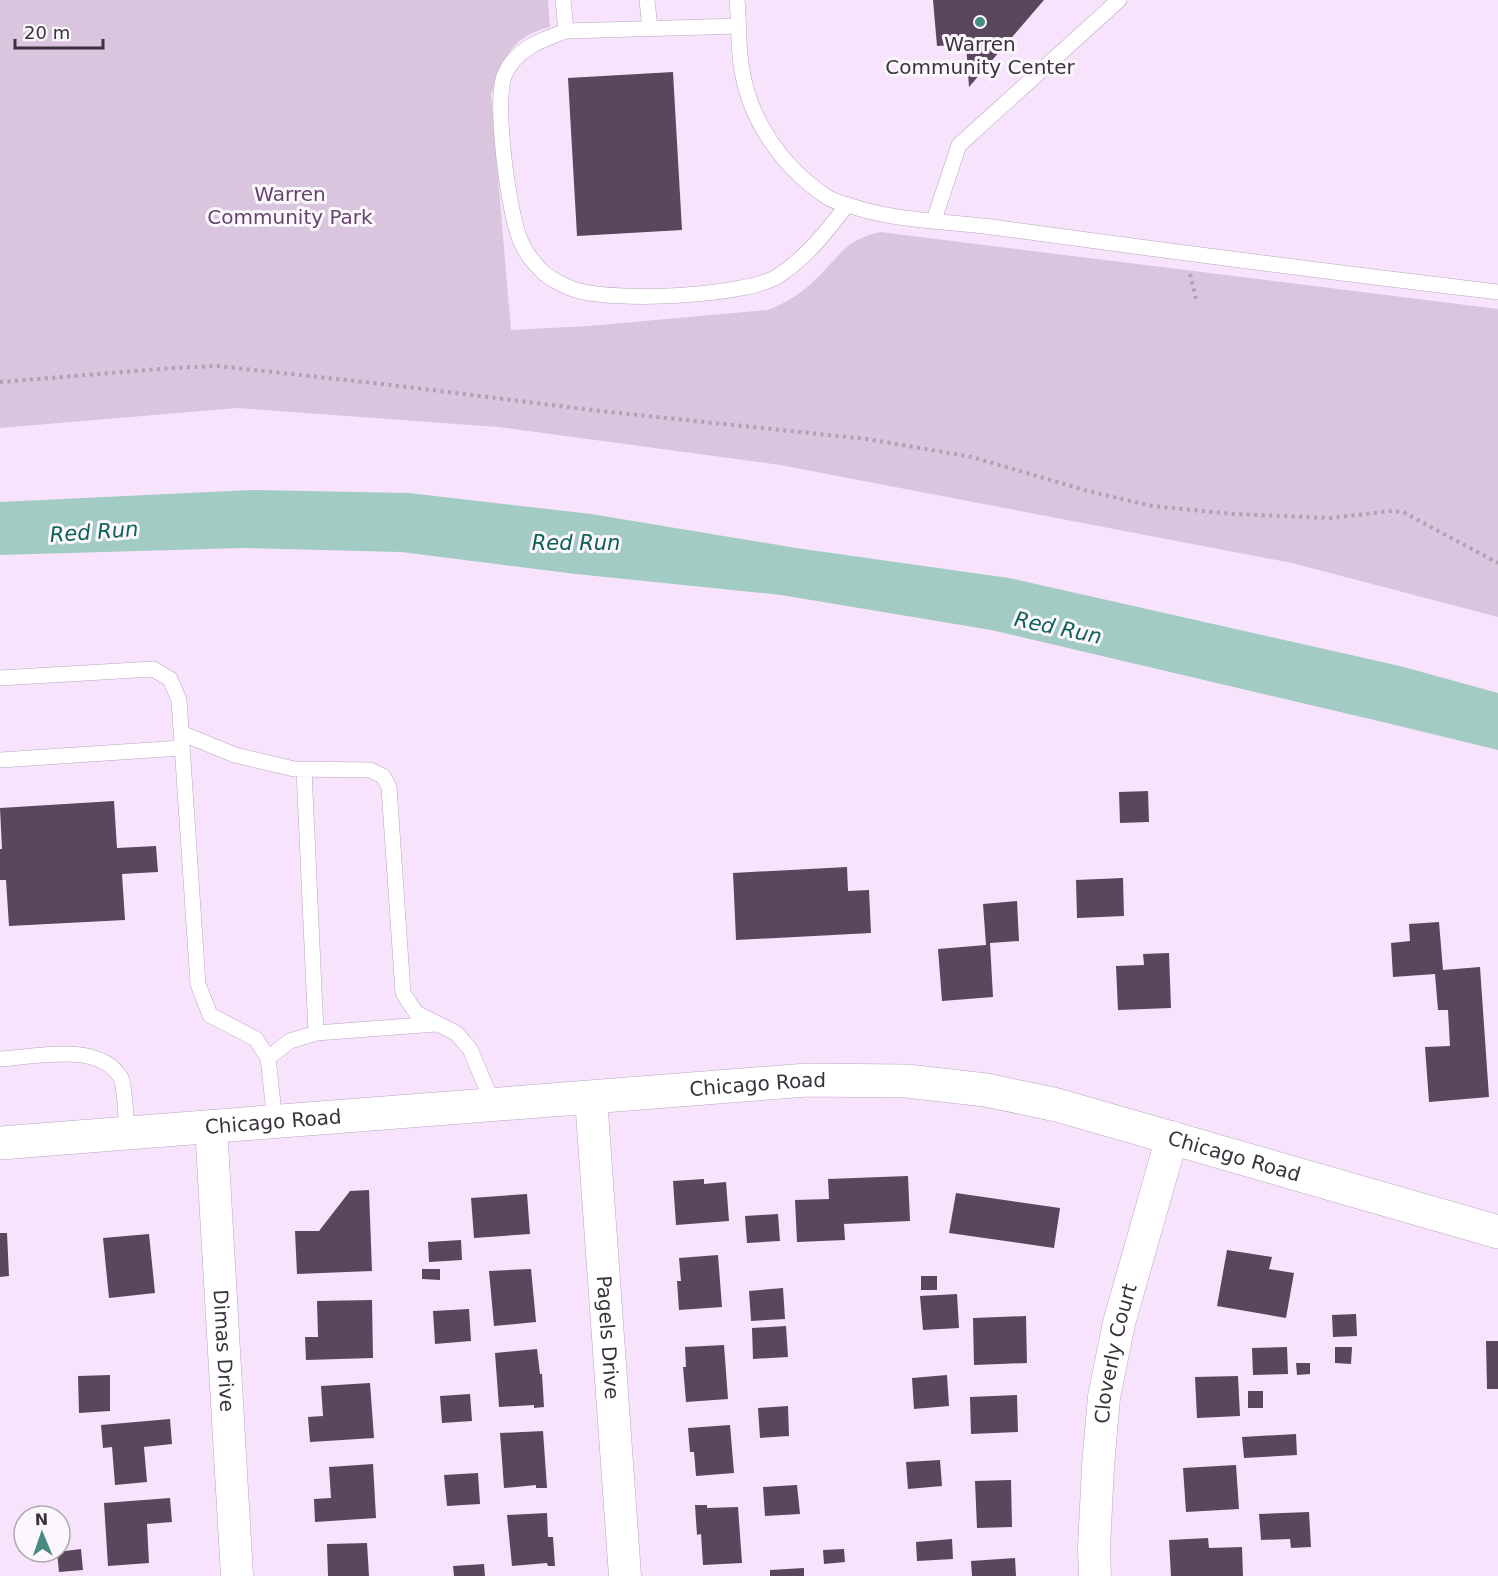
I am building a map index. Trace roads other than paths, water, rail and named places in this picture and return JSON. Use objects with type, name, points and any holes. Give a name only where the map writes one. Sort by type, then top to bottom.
[{"type":"street","name":"Chicago Road","points":[[0,1143],[807,1080],[906,1081],[986,1090],[1037,1101],[1173,1137],[1498,1233]]},
{"type":"street","name":"Pagels Drive","points":[[591,1098],[624,1576]]},
{"type":"street","name":"Dimas Drive","points":[[211,1126],[237,1576]]},
{"type":"street","name":"Cloverly Court","points":[[1095,1576],[1098,1466],[1104,1397],[1119,1323],[1173,1137]]},
{"type":"lane","points":[[563,0],[566,31]]},
{"type":"lane","points":[[647,0],[650,29]]},
{"type":"lane","points":[[737,0],[741,65],[759,124],[776,151],[797,173],[829,199],[871,213],[1498,292]]},
{"type":"lane","points":[[934,220],[959,145],[1119,0]]},
{"type":"lane","points":[[739,26],[566,31],[539,41],[515,58],[504,76],[500,96],[500,119],[510,198],[521,243],[542,271],[574,290],[597,295],[662,296],[731,291],[776,278],[803,257],[847,205]]},
{"type":"lane","points":[[0,678],[153,669],[170,679],[179,700],[198,984],[210,1015],[256,1039],[268,1058],[275,1122]]},
{"type":"lane","points":[[0,760],[182,740],[294,769],[370,770],[383,776],[389,787],[403,993],[416,1013],[456,1033],[470,1049],[494,1106]]},
{"type":"lane","points":[[304,769],[316,1033]]},
{"type":"lane","points":[[268,1058],[290,1041],[316,1033],[437,1024]]},
{"type":"lane","points":[[0,1059],[79,1053],[106,1061],[122,1079],[127,1133]]},
{"type":"water","name":"Red Run","points":[[251,490],[409,493],[591,514],[796,548],[1009,578],[1400,666],[1498,693],[1498,750],[991,630],[781,595],[576,574],[401,552],[242,548],[0,555],[0,502]]},
{"type":"place","name":"Warren Community Center","points":[[980,22]]},
{"type":"park label","name":"Warren Community Park","points":[[290,206]]}]
